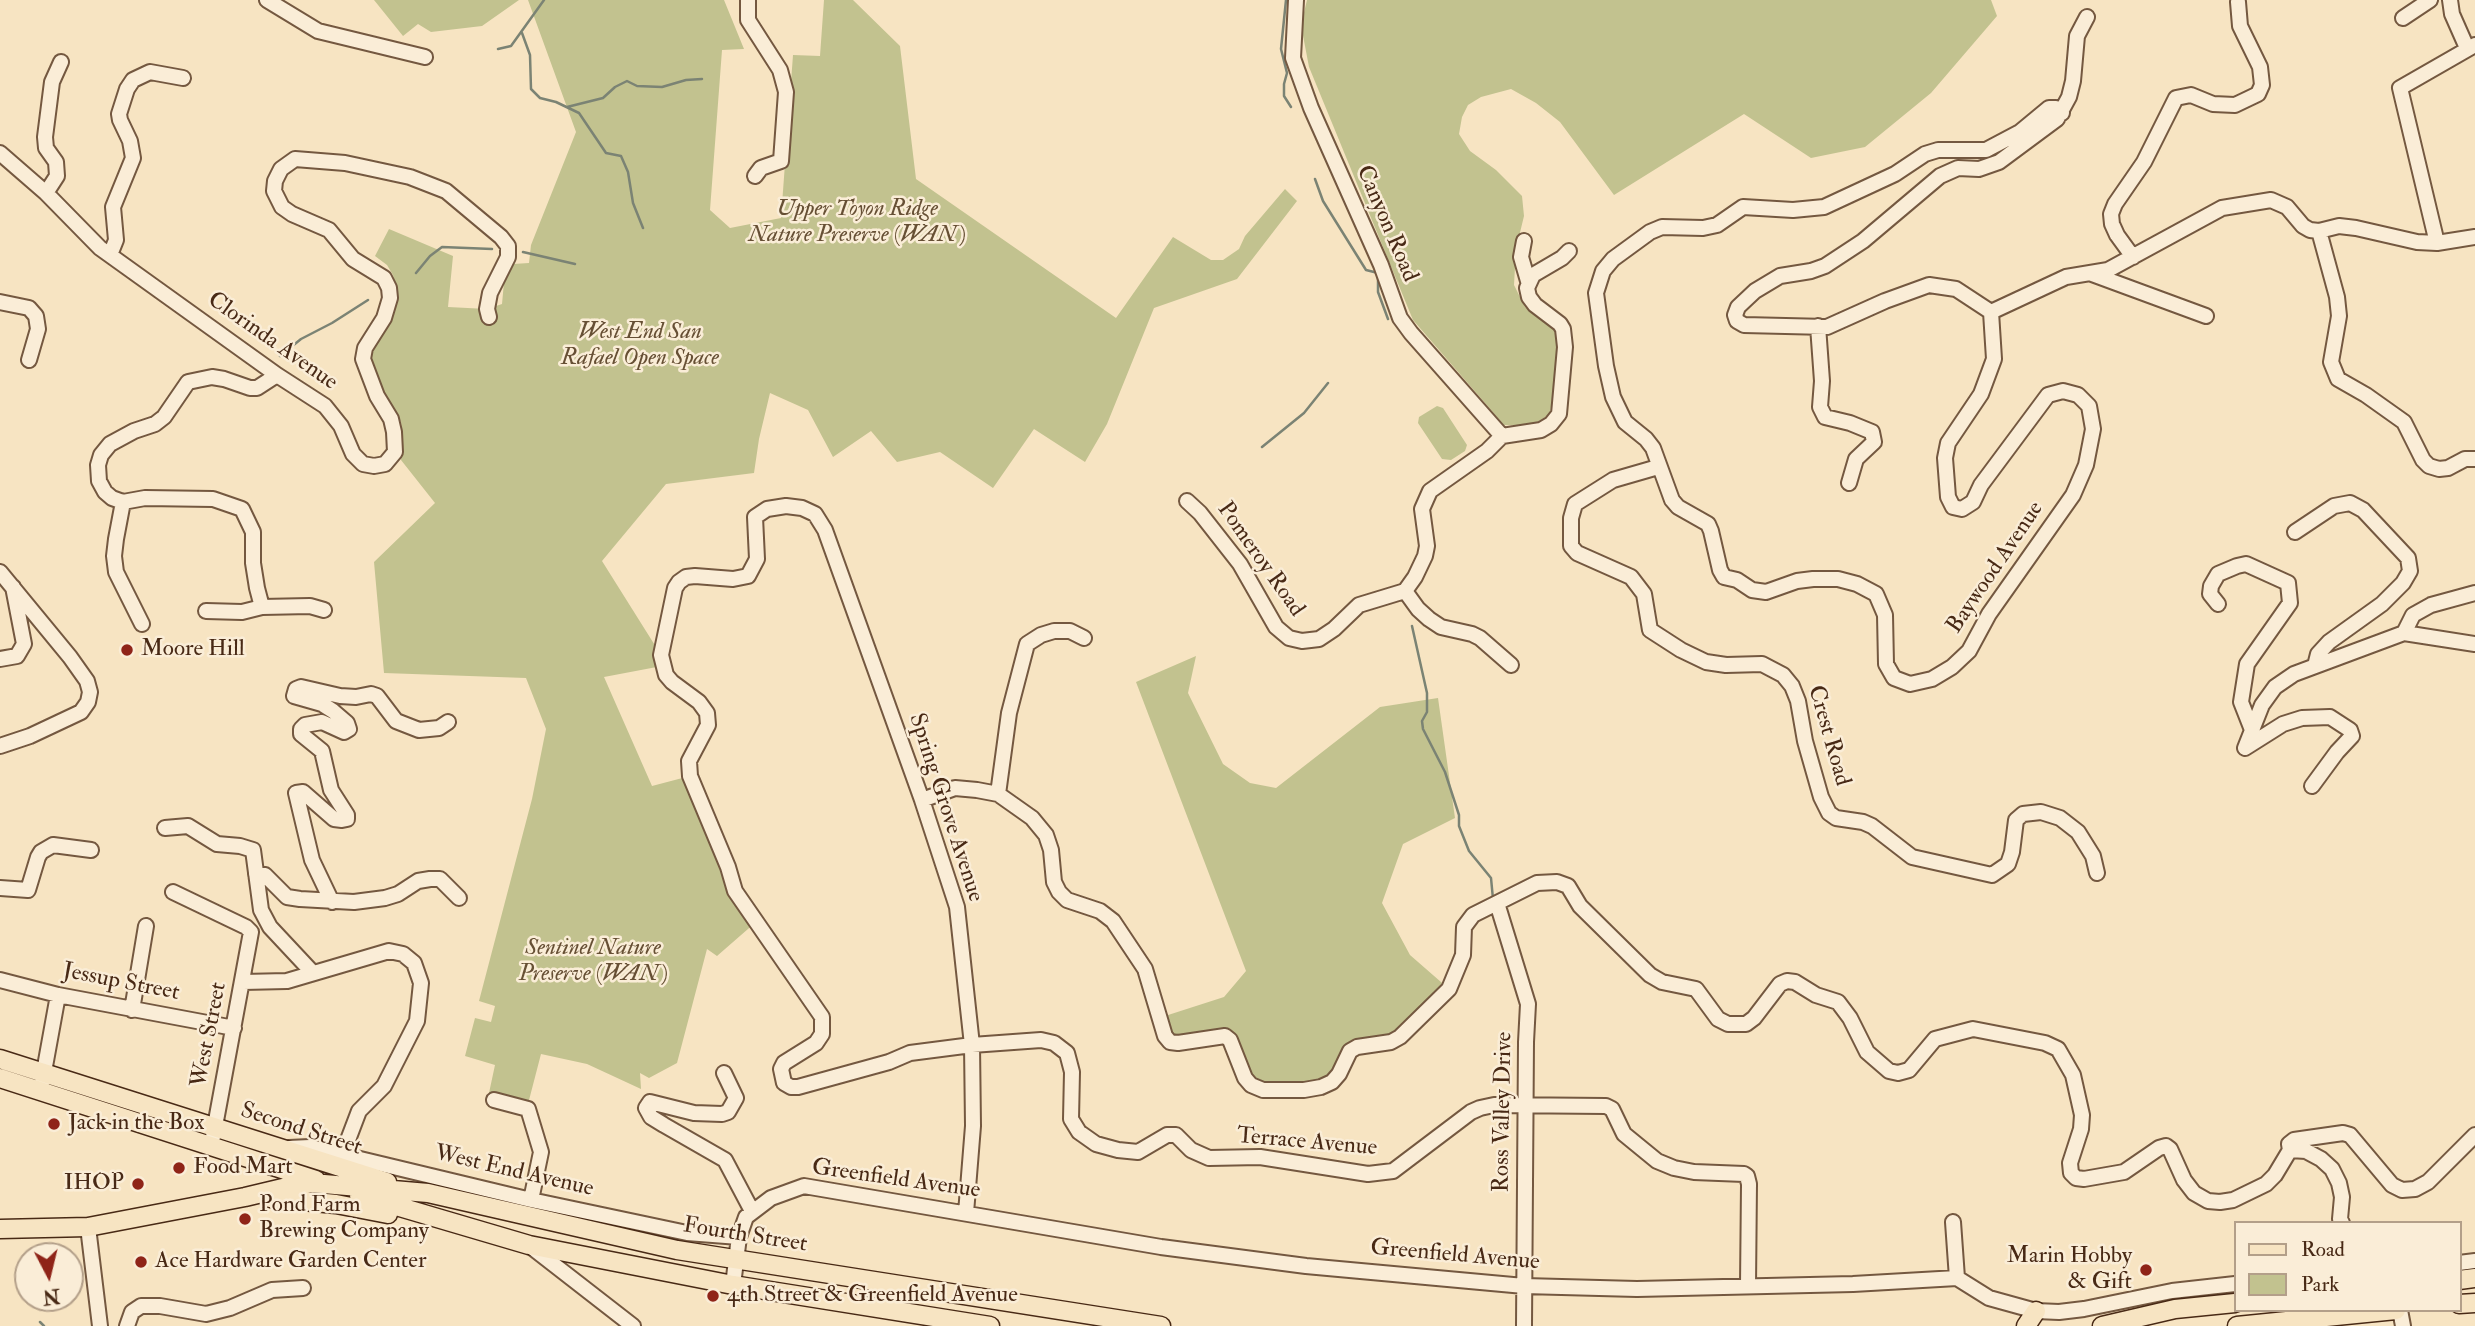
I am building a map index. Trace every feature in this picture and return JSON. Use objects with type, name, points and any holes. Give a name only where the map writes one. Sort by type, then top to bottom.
[{"type":"main road","name":"Second Street","points":[[0,1059],[42,1082],[213,1136],[338,1160],[428,1193]]},
{"type":"main road","name":"Second Street","points":[[0,1078],[42,1082]]},
{"type":"main road","name":"Second Street","points":[[213,1136],[251,1159],[324,1184]]},
{"type":"main road","points":[[245,1197],[262,1190],[270,1180],[266,1168],[251,1159]]},
{"type":"main road","points":[[270,1166],[338,1160]]},
{"type":"main road","name":"Fourth Street","points":[[324,1184],[529,1245],[733,1285],[991,1326]]},
{"type":"main road","name":"Fourth Street","points":[[0,1229],[88,1227],[287,1187],[324,1184],[428,1193],[677,1251],[1161,1326]]},
{"type":"main road","name":"Fourth Street","points":[[245,1197],[288,1198],[336,1204],[467,1228]]},
{"type":"main road","points":[[2102,1326],[2175,1309],[2234,1303]]},
{"type":"main road","points":[[2237,1326],[2378,1312]]},
{"type":"street","points":[[267,0],[318,31],[425,57]]},
{"type":"street","points":[[748,0],[748,20],[780,70],[786,92],[781,161],[761,168],[755,176]]},
{"type":"street","name":"Canyon Road","points":[[1296,0],[1293,58],[1311,108],[1381,265],[1400,318],[1502,436]]},
{"type":"street","points":[[2403,18],[2430,0]]},
{"type":"street","points":[[2437,243],[2400,88],[2471,46],[2452,14],[2450,0]]},
{"type":"street","points":[[2133,257],[2117,234],[2110,214],[2144,162],[2176,99],[2191,95],[2213,104],[2235,105],[2258,94],[2263,85],[2260,67],[2240,26],[2238,2]]},
{"type":"street","points":[[2087,16],[2077,36],[2073,81],[2062,113],[2057,119],[1999,162],[1979,169],[1958,168],[1940,176],[1846,253],[1825,266],[1780,276],[1755,291],[1738,307],[1735,315],[1737,321],[1744,325],[1827,327],[1929,285],[1956,289],[1991,312],[2066,277],[2108,270],[2222,208],[2271,200],[2287,207],[2303,226],[2319,231],[2339,226],[2407,240],[2437,243],[2475,237]]},
{"type":"street","points":[[46,193],[57,176],[56,162],[46,148],[45,137],[52,82],[61,62]]},
{"type":"street","points":[[110,255],[116,240],[113,207],[133,158],[130,141],[119,114],[127,89],[133,80],[150,72],[183,78]]},
{"type":"street","name":"Baywood Avenue","points":[[1991,312],[1994,359],[1981,394],[1948,443],[1945,458],[1948,497],[1953,507],[1962,509],[1973,502],[1981,485],[2048,395],[2063,391],[2078,395],[2089,406],[2093,429],[2086,465],[2073,495],[1989,614],[1969,651],[1952,667],[1932,678],[1910,684],[1894,678],[1886,664],[1885,615],[1876,594],[1857,584],[1838,579],[1797,581],[1766,592],[1752,590],[1737,580],[1724,577],[1707,524],[1678,507],[1672,500],[1653,448],[1625,422],[1613,397],[1596,293],[1603,271],[1613,259],[1650,232],[1662,227],[1703,228],[1717,225],[1743,207],[1793,210],[1824,207],[1895,174],[1925,154],[1938,150],[1986,150],[2020,132],[2049,108],[2056,108],[2062,113]]},
{"type":"street","name":"Clorinda Avenue","points":[[0,153],[110,255],[332,413],[358,460],[363,464],[385,464],[391,458],[396,445],[391,419],[377,396],[363,359],[365,348],[384,318],[390,298],[389,288],[384,278],[348,254],[329,230],[292,214],[277,200],[275,181],[281,169],[295,159],[345,163],[410,177],[446,191],[508,246],[508,257],[490,293],[487,309],[489,317]]},
{"type":"street","points":[[2319,231],[2337,296],[2339,316],[2331,362],[2339,379],[2404,422],[2429,466],[2439,470],[2465,459],[2475,459]]},
{"type":"street","points":[[1511,665],[1480,638],[1441,627],[1429,619],[1405,592],[1422,566],[1425,556],[1427,547],[1422,509],[1430,491],[1488,451],[1502,436],[1546,428],[1556,419],[1560,410],[1565,346],[1563,329],[1529,297],[1528,281],[1521,257],[1524,241]]},
{"type":"street","points":[[1528,281],[1532,275],[1569,251]]},
{"type":"street","points":[[2090,274],[2206,316]]},
{"type":"street","points":[[0,302],[29,308],[36,316],[38,329],[29,360]]},
{"type":"street","points":[[1818,326],[1822,381],[1820,407],[1825,417],[1872,432],[1874,442],[1856,459],[1849,483]]},
{"type":"street","points":[[262,607],[253,563],[253,532],[242,509],[213,499],[145,498],[123,502],[112,498],[99,481],[98,465],[101,455],[110,444],[134,431],[155,424],[164,417],[188,382],[212,377],[257,388],[277,375]]},
{"type":"street","name":"Crest Road","points":[[1658,467],[1613,480],[1575,504],[1571,517],[1571,546],[1577,553],[1632,577],[1644,594],[1650,630],[1681,650],[1706,662],[1726,665],[1762,664],[1783,675],[1792,686],[1798,701],[1805,741],[1821,797],[1829,813],[1836,818],[1872,826],[1912,857],[1992,876],[2008,864],[2016,820],[2023,814],[2041,812],[2060,818],[2078,832],[2093,856],[2097,873]]},
{"type":"street","name":"Pomeroy Road","points":[[1187,501],[1200,513],[1240,564],[1276,627],[1289,638],[1302,641],[1319,639],[1359,605],[1405,592]]},
{"type":"street","points":[[123,502],[115,547],[116,572],[142,624]]},
{"type":"street","points":[[2295,532],[2334,506],[2350,503],[2364,510],[2408,558],[2410,571],[2403,583],[2382,604],[2318,653],[2315,666]]},
{"type":"street","name":"Terrace Avenue","points":[[832,551],[825,530],[815,514],[802,508],[786,506],[767,509],[755,517],[757,559],[748,576],[733,579],[686,577],[675,588],[662,645],[662,666],[666,675],[704,708],[708,725],[691,756],[690,776],[728,867],[734,891],[822,1017],[822,1034],[816,1043],[784,1063],[781,1075],[784,1083],[798,1087],[889,1062],[910,1053],[972,1045],[1041,1040],[1054,1042],[1062,1047],[1071,1062],[1072,1119],[1079,1132],[1096,1144],[1138,1152],[1167,1135],[1176,1135],[1191,1150],[1209,1158],[1260,1157],[1377,1175],[1393,1171],[1471,1112],[1494,1105],[1606,1105],[1612,1108],[1624,1135],[1657,1161],[1694,1172],[1744,1174],[1749,1185],[1748,1286]]},
{"type":"street","name":"Spring Grove Avenue","points":[[832,551],[922,800],[957,907],[972,1045],[973,1126],[966,1213]]},
{"type":"street","points":[[2218,604],[2210,594],[2211,586],[2218,574],[2237,566],[2246,564],[2288,583],[2290,603],[2246,664],[2241,702],[2252,730]]},
{"type":"street","points":[[0,572],[70,657],[87,681],[90,692],[88,702],[81,712],[30,736],[0,746]]},
{"type":"street","points":[[0,659],[17,656],[24,644],[13,586]]},
{"type":"street","points":[[2404,633],[2413,615],[2431,605],[2475,593]]},
{"type":"street","points":[[206,611],[242,612],[262,607],[310,606],[324,610]]},
{"type":"street","points":[[999,794],[1009,713],[1027,645],[1041,635],[1054,631],[1070,631],[1084,638]]},
{"type":"street","points":[[2312,786],[2352,736],[2350,730],[2330,717],[2302,718],[2283,724],[2245,748],[2262,705],[2275,687],[2294,674],[2404,633],[2475,644]]},
{"type":"street","points":[[332,902],[312,860],[296,793],[303,792],[334,819],[346,819],[347,815],[331,790],[322,751],[301,734],[301,729],[305,725],[322,722],[344,732],[349,729],[347,723],[322,704],[295,696],[296,689],[301,687],[340,696],[372,694],[377,696],[396,721],[419,730],[439,728],[448,722]]},
{"type":"street","points":[[922,800],[955,788],[999,794],[1032,818],[1046,835],[1051,850],[1054,882],[1059,892],[1067,900],[1100,911],[1113,922],[1145,969],[1165,1036],[1170,1042],[1225,1036],[1230,1040],[1245,1078],[1251,1085],[1263,1090],[1304,1090],[1321,1087],[1332,1082],[1339,1074],[1350,1051],[1357,1047],[1391,1042],[1400,1037],[1449,989],[1463,955],[1463,932],[1467,922],[1483,909],[1536,883],[1557,882],[1568,886],[1580,906],[1650,975],[1662,982],[1696,989],[1718,1018],[1728,1024],[1746,1024],[1754,1018],[1780,984],[1787,981],[1795,982],[1816,995],[1838,1002],[1850,1018],[1867,1052],[1889,1071],[1898,1073],[1909,1070],[1936,1039],[1972,1029],[2045,1043],[2057,1049],[2073,1075],[2082,1115],[2081,1129],[2070,1163],[2071,1173],[2076,1178],[2124,1172],[2166,1146],[2194,1193],[2208,1201],[2233,1200],[2266,1184],[2294,1140],[2343,1133],[2350,1135],[2392,1185],[2402,1190],[2415,1189],[2428,1182],[2475,1135]]},
{"type":"street","points":[[165,828],[188,826],[217,844],[253,850],[261,910],[270,927],[313,973]]},
{"type":"street","points":[[0,888],[29,890],[37,857],[54,845],[91,850]]},
{"type":"street","points":[[256,874],[265,875],[287,897],[354,902],[385,898],[398,894],[418,881],[440,879],[459,898]]},
{"type":"street","name":"West Street","points":[[173,892],[246,927],[251,932],[213,1136]]},
{"type":"street","name":"Ross Valley Drive","points":[[1497,904],[1528,1003],[1524,1326]]},
{"type":"street","points":[[132,1010],[146,926]]},
{"type":"street","points":[[243,982],[287,981],[389,951],[403,954],[414,963],[421,983],[417,1021],[384,1086],[359,1111],[338,1160]]},
{"type":"street","name":"Jessup Street","points":[[0,980],[58,995],[234,1028]]},
{"type":"street","points":[[42,1082],[58,995]]},
{"type":"street","points":[[724,1073],[736,1098],[728,1112],[694,1113],[650,1101],[646,1108],[657,1121],[725,1160],[752,1211],[746,1217],[739,1237],[733,1285]]},
{"type":"street","points":[[494,1100],[528,1109],[541,1152],[531,1200]]},
{"type":"street","points":[[2290,1150],[2305,1152],[2321,1159],[2332,1169],[2342,1197],[2341,1221]]},
{"type":"street","name":"West End Avenue","points":[[338,1160],[687,1233],[739,1237]]},
{"type":"street","name":"Greenfield Avenue","points":[[752,1211],[771,1198],[804,1186],[1161,1247],[1306,1266],[1524,1286],[1637,1289],[1853,1284],[1957,1278]]},
{"type":"street","points":[[1953,1222],[1957,1278],[2033,1321],[2172,1291],[2234,1284]]},
{"type":"street","points":[[88,1227],[100,1326]]},
{"type":"street","points":[[529,1245],[633,1326]]},
{"type":"street","points":[[127,1326],[132,1312],[141,1306],[160,1306],[199,1320],[272,1290],[303,1288]]},
{"type":"street","points":[[991,1326],[997,1301]]},
{"type":"green space","points":[[374,0],[519,0],[482,26],[431,32],[418,24],[403,36]]},
{"type":"green space","name":"West End San Rafael Open Space","points":[[528,0],[724,0],[744,49],[722,50],[710,210],[730,228],[781,218],[793,55],[820,56],[824,0],[853,0],[900,46],[916,179],[1116,318],[1173,237],[1211,260],[1223,260],[1239,249],[1245,236],[1285,189],[1297,201],[1237,279],[1154,308],[1107,424],[1085,462],[1034,429],[993,488],[940,452],[897,462],[871,431],[833,457],[808,410],[770,393],[754,473],[666,484],[602,561],[661,655],[662,666],[604,677],[652,786],[690,776],[756,922],[717,956],[707,949],[677,1063],[649,1078],[640,1073],[641,1089],[587,1064],[541,1054],[528,1104],[489,1093],[495,1065],[465,1056],[475,1018],[491,1022],[495,1006],[479,1001],[532,799],[546,729],[526,678],[384,673],[374,562],[435,503],[401,460],[401,422],[382,392],[370,360],[373,349],[388,326],[395,305],[396,288],[393,275],[387,265],[375,256],[389,229],[453,256],[448,307],[487,309],[502,304],[504,282],[513,264],[529,263],[531,245],[576,132]]},
{"type":"green space","points":[[1307,0],[1991,0],[1997,16],[1931,93],[1865,147],[1811,158],[1744,114],[1614,195],[1560,122],[1536,103],[1511,89],[1481,97],[1468,105],[1462,117],[1459,134],[1470,151],[1496,170],[1522,196],[1524,216],[1516,249],[1514,285],[1525,307],[1556,332],[1557,363],[1550,414],[1531,426],[1504,425],[1413,320],[1309,67],[1301,25]]},
{"type":"green space","points":[[1437,406],[1443,408],[1467,445],[1465,451],[1451,460],[1442,459],[1418,423],[1419,417]]},
{"type":"green space","points":[[1196,656],[1188,693],[1223,764],[1250,783],[1276,788],[1380,707],[1438,698],[1455,818],[1403,844],[1382,903],[1410,955],[1449,989],[1391,1042],[1357,1047],[1332,1082],[1251,1085],[1230,1040],[1170,1042],[1165,1016],[1224,997],[1246,971],[1136,682]]},
{"type":"waterway","points":[[498,49],[511,46],[544,0]]},
{"type":"waterway","points":[[1286,0],[1281,49],[1287,73],[1284,96],[1291,107]]},
{"type":"waterway","points":[[522,33],[530,55],[531,89],[540,98],[579,113],[606,153],[621,156],[628,172],[633,203],[643,228]]},
{"type":"waterway","points":[[567,107],[603,98],[627,81],[637,86],[662,87],[686,80],[702,79]]},
{"type":"waterway","points":[[1315,179],[1323,201],[1366,270],[1378,273],[1378,292],[1388,319]]},
{"type":"waterway","points":[[416,273],[430,256],[442,247],[492,249]]},
{"type":"waterway","points":[[523,252],[575,264]]},
{"type":"waterway","points":[[280,356],[301,339],[368,300]]},
{"type":"waterway","points":[[1262,447],[1304,413],[1328,383]]},
{"type":"waterway","points":[[1412,626],[1427,693],[1423,729],[1445,772],[1459,815],[1459,826],[1469,851],[1491,878],[1493,899]]},
{"type":"waterway","points":[[40,1322],[44,1326]]},
{"type":"place","name":"Moore Hill","points":[[127,650]]},
{"type":"place","name":"Jack in the Box","points":[[54,1124]]},
{"type":"place","name":"Food Mart","points":[[179,1168]]},
{"type":"place","name":"IHOP","points":[[138,1184]]},
{"type":"place","name":"Pond Farm Brewing Company","points":[[245,1219]]},
{"type":"place","name":"Ace Hardware Garden Center","points":[[141,1262]]},
{"type":"place","name":"Marin Hobby & Gift","points":[[2146,1270]]},
{"type":"place","name":"4th Street & Greenfield Avenue","points":[[713,1296]]},
{"type":"park label","name":"Upper Toyon Ridge Nature Preserve (WAN)","points":[[857,223]]},
{"type":"park label","name":"Sentinel Nature Preserve (WAN)","points":[[593,962]]}]
